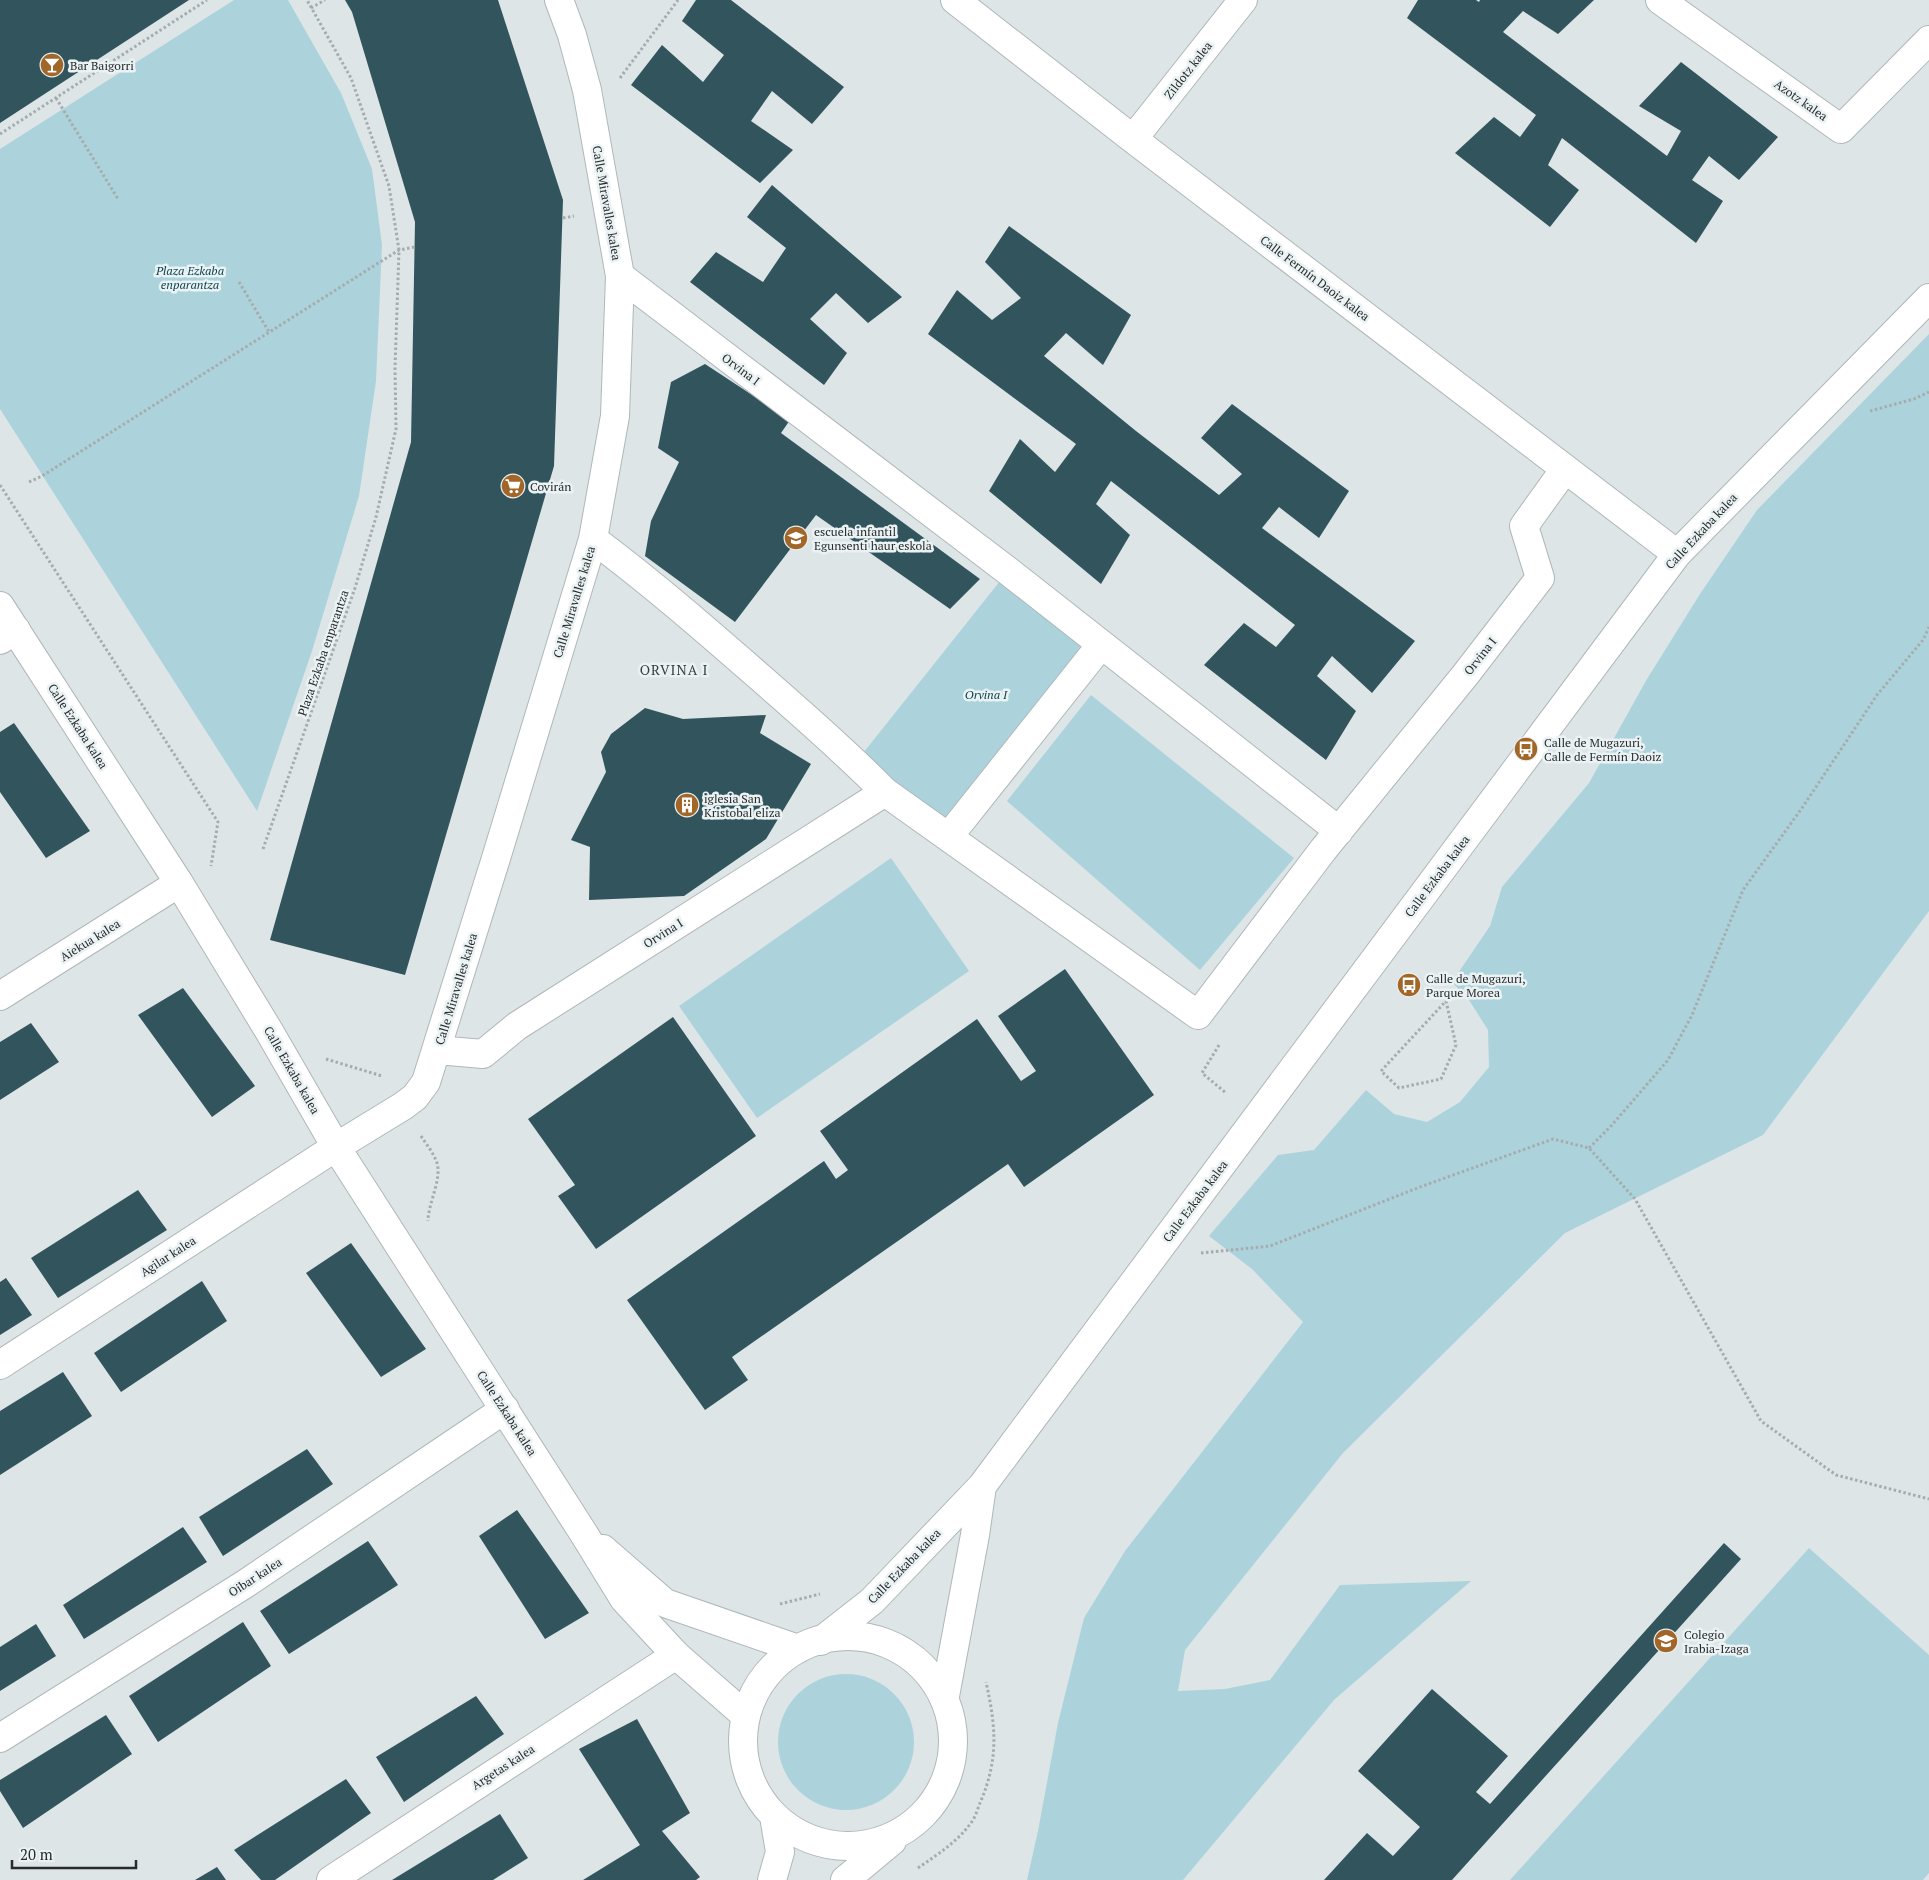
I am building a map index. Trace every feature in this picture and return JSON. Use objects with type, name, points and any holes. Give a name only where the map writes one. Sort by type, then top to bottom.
[{"type":"street","name":"Calle Miravalles kalea","points":[[336,1146],[403,1106],[415,1097],[426,1082],[593,539],[615,416],[620,276],[587,90],[572,35],[559,0]]},
{"type":"street","name":"Calle Fermín Daoiz kalea","points":[[955,0],[1133,139],[1677,554]]},
{"type":"street","name":"Zildotz kalea","points":[[1133,139],[1243,0]]},
{"type":"street","name":"Azotz kalea","points":[[1660,0],[1841,129],[1929,40]]},
{"type":"street","name":"Orvina I","points":[[620,276],[1008,571],[1339,831]]},
{"type":"street","name":"Calle Ezkaba kalea","points":[[584,1534],[665,1603],[809,1645],[872,1601],[982,1486],[1677,554],[1929,298]]},
{"type":"street","name":"Orvina I","points":[[1198,1015],[1339,831],[1466,674],[1540,578],[1524,526],[1565,469]]},
{"type":"street","points":[[593,539],[635,570],[713,636],[856,762],[885,792],[1198,1015]]},
{"type":"street","name":"Calle Ezkaba kalea","points":[[0,606],[8,635],[179,883],[336,1146],[505,1409],[624,1599],[676,1655],[746,1716]]},
{"type":"street","points":[[948,836],[1101,644]]},
{"type":"street","name":"Orvina I","points":[[437,1050],[484,1054],[518,1026],[885,792]]},
{"type":"street","name":"Aiekua kalea","points":[[0,996],[179,883]]},
{"type":"street","name":"Agilar kalea","points":[[0,1365],[336,1146]]},
{"type":"street","name":"Oibar kalea","points":[[0,1738],[245,1584],[505,1409]]},
{"type":"street","name":"Calle Ezkaba kalea","points":[[945,1696],[975,1535],[982,1486]]},
{"type":"street","points":[[845,1880],[921,1818],[942,1791],[952,1760],[954,1728],[945,1696],[925,1668],[897,1647],[865,1637],[830,1637],[809,1645],[774,1666],[756,1689],[746,1716],[743,1752],[753,1787],[774,1816],[795,1832],[820,1843],[847,1847],[874,1843],[900,1834],[921,1818]]},
{"type":"street","name":"Argetas kalea","points":[[331,1880],[676,1655]]},
{"type":"street","points":[[772,1880],[780,1852],[774,1816]]},
{"type":"path","points":[[0,134],[207,0]]},
{"type":"path","name":"Plaza Ezkaba enparantza","points":[[263,849],[355,588],[376,517],[396,429],[395,368],[399,250],[389,186],[351,78],[307,0]]},
{"type":"path","points":[[311,8],[325,0]]},
{"type":"path","points":[[618,80],[678,0]]},
{"type":"path","points":[[56,98],[118,199]]},
{"type":"path","points":[[563,218],[576,216]]},
{"type":"path","points":[[29,482],[42,476],[399,250],[415,247]]},
{"type":"path","points":[[239,282],[269,332]]},
{"type":"path","points":[[0,485],[218,822],[210,869]]},
{"type":"path","points":[[1589,1148],[1612,1125],[1668,1060],[1692,1015],[1743,890],[1802,808],[1877,695],[1923,640],[1929,627]]},
{"type":"path","points":[[1446,1001],[1456,1045],[1441,1079],[1399,1088],[1381,1071],[1446,1001]]},
{"type":"path","points":[[1198,1015],[1227,1032],[1202,1072],[1226,1093]]},
{"type":"path","points":[[323,1057],[378,1074],[386,1080]]},
{"type":"path","points":[[420,1134],[438,1165],[438,1173],[429,1207],[428,1227]]},
{"type":"path","points":[[1152,1258],[1270,1246],[1420,1187],[1552,1139],[1589,1148],[1634,1199],[1761,1421],[1836,1475],[1929,1499]]},
{"type":"path","points":[[777,1604],[828,1591]]},
{"type":"path","points":[[915,1870],[950,1846],[973,1820],[987,1787],[995,1749],[993,1713],[984,1674]]},
{"type":"green space","name":"Plaza Ezkaba enparantza","points":[[234,0],[288,0],[341,93],[372,169],[382,245],[376,381],[359,496],[312,651],[257,811],[0,409],[0,149]]},
{"type":"green space","points":[[1929,334],[1929,911],[1763,1135],[1565,1233],[1343,1453],[1185,1650],[1178,1691],[1225,1689],[1270,1680],[1340,1585],[1471,1581],[1334,1700],[1183,1880],[1027,1880],[1058,1723],[1084,1618],[1125,1551],[1303,1322],[1252,1269],[1209,1236],[1278,1155],[1314,1150],[1366,1090],[1394,1114],[1427,1122],[1460,1102],[1489,1067],[1488,1030],[1469,1000],[1452,982],[1490,926],[1502,887],[1589,783],[1647,679],[1700,594],[1757,510]]},
{"type":"green space","name":"Orvina I","points":[[1008,571],[1101,645],[949,836],[856,762]]},
{"type":"green space","points":[[1091,695],[1294,858],[1200,970],[1007,801]]},
{"type":"green space","points":[[891,858],[969,971],[757,1118],[679,1006]]},
{"type":"green space","points":[[1809,1548],[1929,1655],[1929,1873],[1923,1880],[1510,1880]]},
{"type":"green space","points":[[846,1674],[872,1680],[894,1694],[908,1716],[914,1742],[908,1768],[894,1790],[872,1804],[846,1810],[820,1804],[798,1790],[784,1768],[778,1742],[784,1716],[798,1694],[820,1680]]},
{"type":"building","points":[[0,0],[189,0],[0,123]]},
{"type":"building","points":[[345,0],[498,0],[563,200],[554,466],[405,975],[270,940],[411,442],[415,222],[352,12]]},
{"type":"building","points":[[696,0],[731,0],[844,87],[812,124],[772,91],[751,121],[793,150],[760,183],[631,85],[662,45],[703,82],[724,55],[682,21]]},
{"type":"building","points":[[1418,0],[1476,0],[1479,2],[1480,0],[1594,0],[1558,34],[1523,11],[1503,32],[1667,156],[1681,131],[1639,106],[1681,62],[1778,137],[1739,180],[1709,156],[1692,180],[1723,201],[1696,243],[1562,138],[1548,165],[1579,190],[1550,227],[1455,153],[1494,117],[1520,137],[1536,115],[1407,18]]},
{"type":"building","points":[[772,185],[902,297],[868,323],[836,293],[810,319],[847,353],[824,385],[690,282],[716,252],[763,282],[786,248],[747,217]]},
{"type":"building","points":[[1009,226],[1131,315],[1103,365],[1066,333],[1044,356],[1136,431],[1219,495],[1242,474],[1201,438],[1232,404],[1349,491],[1319,538],[1279,507],[1262,528],[1415,641],[1372,693],[1332,656],[1317,676],[1356,711],[1326,760],[1204,665],[1244,623],[1276,647],[1295,625],[1111,481],[1096,504],[1130,535],[1101,584],[989,491],[1020,439],[1055,472],[1076,444],[928,334],[957,290],[992,320],[1021,298],[985,262]]},
{"type":"building","points":[[705,364],[790,420],[781,433],[980,579],[950,609],[816,515],[735,622],[645,556],[651,521],[679,462],[658,448],[671,382]]},
{"type":"building","name":"iglesia San Kristobal eliza","points":[[645,708],[683,719],[766,715],[760,733],[811,764],[766,839],[684,896],[589,900],[590,847],[571,840],[606,772],[601,752],[611,734]]},
{"type":"building","points":[[14,723],[90,831],[46,858],[0,792],[0,732]]},
{"type":"building","points":[[1065,969],[1154,1095],[1024,1187],[1008,1164],[732,1357],[748,1380],[705,1410],[627,1300],[824,1161],[836,1179],[848,1170],[820,1131],[977,1019],[1021,1081],[1036,1071],[998,1016]]},
{"type":"building","points":[[183,988],[255,1086],[212,1117],[138,1015]]},
{"type":"building","points":[[673,1017],[756,1136],[596,1249],[558,1196],[575,1185],[528,1119]]},
{"type":"building","points":[[31,1023],[59,1062],[0,1100],[0,1042]]},
{"type":"building","points":[[138,1190],[167,1230],[58,1298],[31,1258]]},
{"type":"building","points":[[351,1243],[426,1349],[381,1377],[306,1273]]},
{"type":"building","points":[[6,1278],[32,1315],[0,1335],[0,1282]]},
{"type":"building","points":[[202,1281],[227,1321],[121,1392],[94,1353]]},
{"type":"building","points":[[63,1372],[92,1416],[0,1475],[0,1411]]},
{"type":"building","points":[[307,1449],[333,1484],[223,1556],[199,1517]]},
{"type":"building","points":[[517,1510],[589,1613],[545,1639],[479,1536]]},
{"type":"building","points":[[183,1527],[207,1562],[84,1639],[63,1605]]},
{"type":"building","points":[[368,1541],[398,1585],[289,1654],[260,1611]]},
{"type":"building","points":[[1724,1543],[1741,1559],[1452,1880],[1324,1880],[1367,1833],[1393,1856],[1420,1827],[1358,1771],[1432,1689],[1508,1756],[1476,1792],[1490,1804]]},
{"type":"building","points":[[243,1622],[271,1666],[158,1742],[129,1696]]},
{"type":"building","points":[[36,1624],[56,1656],[0,1691],[0,1647]]},
{"type":"building","points":[[476,1696],[504,1734],[404,1802],[376,1757]]},
{"type":"building","points":[[106,1715],[132,1754],[23,1828],[0,1791],[0,1780]]},
{"type":"building","points":[[637,1719],[690,1813],[662,1831],[700,1877],[696,1880],[583,1880],[640,1845],[579,1749]]},
{"type":"building","points":[[346,1779],[371,1813],[275,1880],[261,1880],[234,1850]]},
{"type":"building","points":[[500,1814],[528,1858],[493,1880],[392,1880]]},
{"type":"building","points":[[217,1867],[226,1880],[195,1880]]},
{"type":"place","name":"Bar Baigorri","points":[[52,65]]},
{"type":"place","name":"Covirán","points":[[513,486]]},
{"type":"place","name":"escuela infantil Egunsenti haur eskola","points":[[796,538]]},
{"type":"place","name":"Calle de Mugazuri, Calle de Fermín Daoiz","points":[[1526,749]]},
{"type":"place","name":"iglesia San Kristobal eliza","points":[[687,805]]},
{"type":"place","name":"Calle de Mugazuri, Parque Morea","points":[[1409,985]]},
{"type":"place","name":"Colegio Irabia-Izaga","points":[[1666,1641]]},
{"type":"district","name":"ORVINA I","points":[[674,669]]}]
